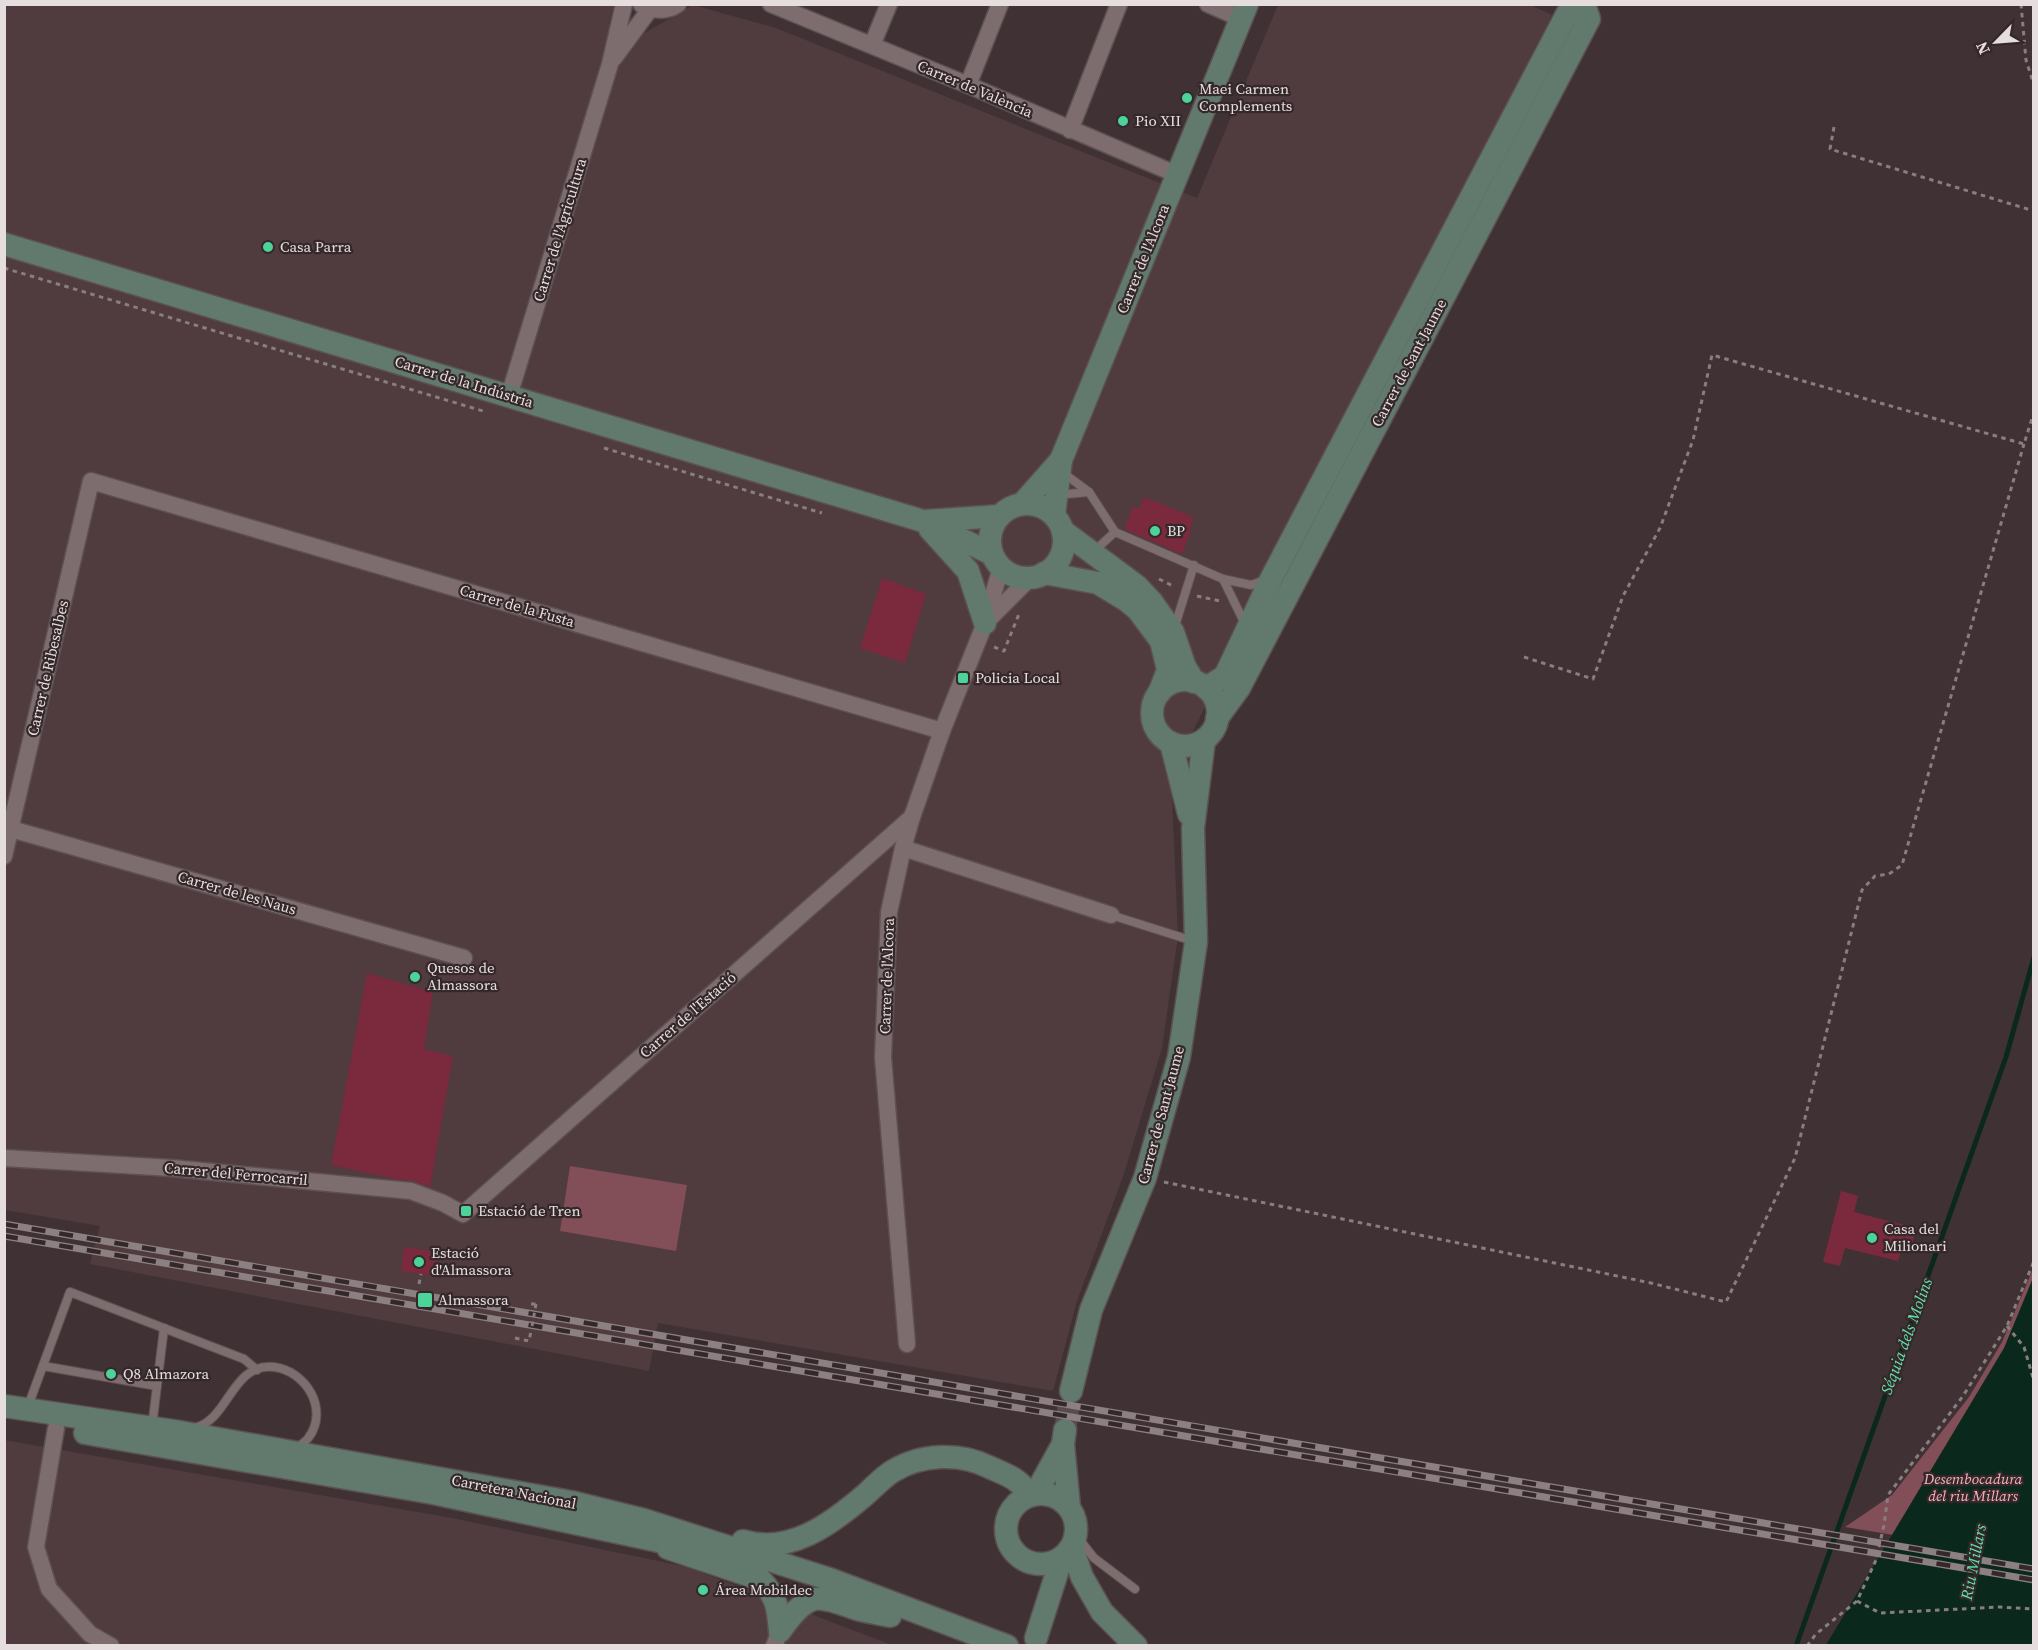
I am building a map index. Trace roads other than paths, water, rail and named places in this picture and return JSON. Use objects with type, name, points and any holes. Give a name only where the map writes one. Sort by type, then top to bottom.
[{"type":"street","name":"Carrer de l'Agricultura","points":[[509,396],[610,64],[624,4]]},
{"type":"street","points":[[645,7],[671,9],[678,4]]},
{"type":"street","name":"Carrer de València","points":[[771,4],[795,9],[872,45],[1178,174]]},
{"type":"street","points":[[872,45],[889,4]]},
{"type":"street","points":[[968,85],[1000,4]]},
{"type":"street","points":[[1070,130],[1119,4]]},
{"type":"street","points":[[1208,4],[1245,12]]},
{"type":"street","name":"Carrer de Sant Jaume","points":[[1200,685],[1226,675],[1271,579],[1567,14],[1583,4],[1589,19],[1239,688],[1217,718]]},
{"type":"street","name":"Carrer de l'Agricultura","points":[[610,64],[645,7]]},
{"type":"street","name":"Carrer de l'Alcora","points":[[1022,504],[1060,465],[1245,12]]},
{"type":"street","name":"Carrer de la Indústria","points":[[4,244],[923,521],[997,560]]},
{"type":"street","points":[[1037,575],[1057,562],[1061,556],[1064,539],[1058,514],[1060,465]]},
{"type":"street","name":"Carrer de la Fusta","points":[[91,481],[942,731]]},
{"type":"street","name":"Carrer de Ribesalbes","points":[[4,856],[91,481]]},
{"type":"street","points":[[1022,504],[1035,505],[1058,514],[1092,553],[1137,586],[1152,602],[1173,632],[1185,667],[1213,697],[1217,707],[1217,718],[1215,726],[1204,740],[1188,746],[1171,743],[1163,738],[1153,721],[1152,711],[1168,670],[1161,641],[1138,610],[1098,583],[1037,575],[1015,576],[997,560],[990,543],[991,532],[999,516],[1005,510],[1022,504]]},
{"type":"street","name":"Carrer de la Indústria","points":[[923,521],[999,516]]},
{"type":"street","points":[[923,521],[968,571],[982,632]]},
{"type":"street","name":"Carrer de l'Alcora","points":[[907,1344],[884,1057],[889,912],[912,817],[942,731],[982,632],[997,560]]},
{"type":"street","name":"Carrer de l'Alcora","points":[[982,632],[1037,575]]},
{"type":"street","points":[[1159,693],[1175,682],[1184,680],[1200,685]]},
{"type":"street","name":"Carrer de Sant Jaume","points":[[1071,1391],[1091,1310],[1145,1178],[1179,1057],[1196,942],[1193,828],[1204,740]]},
{"type":"street","name":"Carrer de Sant Jaume","points":[[1171,743],[1193,828]]},
{"type":"street","name":"Carrer de l'Estació","points":[[463,1214],[912,817]]},
{"type":"street","name":"Carrer de les Naus","points":[[11,829],[464,958]]},
{"type":"street","points":[[903,848],[1111,915]]},
{"type":"street","name":"Carrer del Ferrocarril","points":[[4,1158],[172,1168],[411,1191],[443,1203],[463,1214]]},
{"type":"street","name":"Carretera Nacional","points":[[4,1406],[180,1432],[548,1498],[649,1530],[832,1580],[1007,1646]]},
{"type":"street","name":"Carretera Nacional","points":[[4,1417],[56,1428],[649,1530],[695,1549],[826,1590],[965,1646]]},
{"type":"street","points":[[56,1428],[36,1547],[48,1589],[90,1634],[111,1646]]},
{"type":"street","points":[[1036,1638],[1070,1546],[1076,1520],[1069,1507],[1064,1437],[1033,1494],[1013,1507],[1005,1527],[1011,1547],[1027,1561],[1046,1608]]},
{"type":"street","points":[[649,1530],[684,1524],[757,1545],[800,1540],[837,1519],[893,1471],[928,1456],[976,1460],[1021,1482],[1033,1494],[1054,1496],[1069,1507]]},
{"type":"street","points":[[649,1530],[675,1551],[760,1579],[771,1591],[778,1605],[777,1638]]},
{"type":"street","points":[[1027,1561],[1045,1564],[1070,1546]]},
{"type":"street","points":[[1070,1546],[1082,1577],[1102,1612],[1136,1646]]},
{"type":"street","points":[[777,1638],[797,1610],[815,1599],[829,1600],[890,1616]]},
{"type":"lane","points":[[1060,465],[1089,492],[1115,532],[1223,579],[1251,585],[1271,579]]},
{"type":"lane","points":[[1058,514],[1089,492]]},
{"type":"lane","points":[[1092,553],[1115,532]]},
{"type":"lane","points":[[1173,632],[1194,565]]},
{"type":"lane","points":[[1223,579],[1248,630]]},
{"type":"lane","points":[[1111,915],[1196,942]]},
{"type":"lane","points":[[27,1409],[70,1292],[244,1359],[257,1370]]},
{"type":"lane","points":[[152,1428],[164,1328]]},
{"type":"lane","points":[[43,1366],[157,1386]]},
{"type":"lane","points":[[127,1440],[147,1437],[269,1457],[291,1451],[309,1437],[316,1418],[315,1398],[305,1383],[289,1371],[272,1367],[257,1370],[243,1378],[206,1425],[180,1432]]},
{"type":"lane","points":[[1070,1546],[1094,1558],[1135,1589]]},
{"type":"water","name":"Riu Millars","points":[[2033,1278],[2033,1645],[1826,1645],[2004,1348]]},
{"type":"waterway","name":"Séquia dels Molins","points":[[1796,1646],[2006,1057],[2034,957]]},
{"type":"tunnel","points":[[1065,1430],[1071,1391]]},
{"type":"railway","points":[[4,1224],[2034,1569]]},
{"type":"railway","points":[[4,1236],[2034,1580]]},
{"type":"place","name":"Maei Carmen Complements","points":[[1187,98]]},
{"type":"place","name":"Pio XII","points":[[1123,121]]},
{"type":"place","name":"Casa Parra","points":[[268,247]]},
{"type":"place","name":"BP","points":[[1155,531]]},
{"type":"place","name":"Policia Local","points":[[963,678]]},
{"type":"place","name":"Quesos de Almassora","points":[[415,977]]},
{"type":"place","name":"Estació de Tren","points":[[466,1211]]},
{"type":"place","name":"Casa del Milionari","points":[[1872,1238]]},
{"type":"place","name":"Estació d'Almassora","points":[[419,1262]]},
{"type":"place","name":"Almassora","points":[[425,1300]]},
{"type":"place","name":"Q8 Almazora","points":[[111,1374]]},
{"type":"place","name":"Área Mobildec","points":[[703,1590]]},
{"type":"park label","name":"Desembocadura del riu Millars","points":[[1973,1488]]}]
